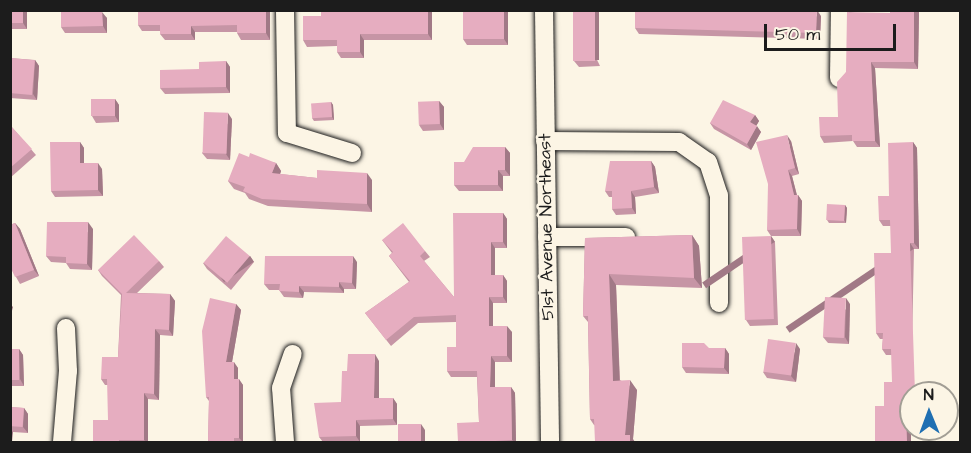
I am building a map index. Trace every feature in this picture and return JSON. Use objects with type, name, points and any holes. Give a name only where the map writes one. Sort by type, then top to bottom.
[{"type":"street","points":[[285,10],[287,133],[352,153]]},
{"type":"street","name":"51st Avenue Northeast","points":[[544,10],[549,442]]},
{"type":"street","points":[[839,78],[840,10]]},
{"type":"street","points":[[545,141],[679,142],[708,162],[719,195],[719,303]]},
{"type":"street","points":[[547,237],[647,237]]},
{"type":"street","points":[[62,442],[68,371],[66,328]]},
{"type":"street","points":[[285,442],[281,388],[293,354]]},
{"type":"building","points":[[10,10],[23,10],[23,23],[10,23]]},
{"type":"building","points":[[61,10],[102,12],[103,26],[61,27]]},
{"type":"building","points":[[138,10],[266,10],[266,33],[237,33],[237,25],[191,26],[191,34],[160,34],[160,25],[138,25]]},
{"type":"building","points":[[321,10],[391,12],[391,10],[428,10],[428,34],[360,34],[360,52],[337,52],[337,40],[303,40],[303,16],[321,16]]},
{"type":"building","points":[[463,10],[504,10],[504,39],[463,39]]},
{"type":"building","points":[[573,10],[595,10],[595,61],[573,61]]},
{"type":"building","points":[[635,10],[817,10],[816,33],[635,28]]},
{"type":"building","points":[[890,10],[914,10],[914,62],[871,62],[875,141],[852,141],[852,135],[820,136],[819,117],[838,117],[837,82],[846,72],[847,12],[890,13]]},
{"type":"building","points":[[10,58],[35,60],[32,95],[10,93]]},
{"type":"building","points":[[226,61],[226,87],[160,88],[160,70],[199,69],[199,62]]},
{"type":"building","points":[[91,99],[115,99],[115,116],[91,116]]},
{"type":"building","points":[[723,100],[755,115],[750,122],[757,126],[747,144],[710,123]]},
{"type":"building","points":[[439,101],[440,124],[419,125],[418,102]]},
{"type":"building","points":[[331,102],[332,117],[312,118],[311,103]]},
{"type":"building","points":[[204,112],[228,113],[227,154],[203,153]]},
{"type":"building","points":[[10,125],[32,149],[10,168]]},
{"type":"building","points":[[787,135],[795,168],[788,170],[794,195],[798,195],[797,229],[767,230],[768,184],[756,142]]},
{"type":"building","points":[[50,142],[80,142],[80,163],[98,163],[98,190],[51,191]]},
{"type":"building","points":[[913,142],[914,243],[910,243],[915,381],[899,381],[899,441],[907,442],[875,442],[875,406],[884,406],[884,382],[892,382],[891,349],[882,349],[883,333],[876,333],[874,253],[891,253],[890,220],[879,220],[878,196],[889,196],[888,143]]},
{"type":"building","points":[[473,147],[505,147],[505,170],[498,170],[498,185],[454,185],[454,162],[464,162]]},
{"type":"building","points":[[239,153],[249,157],[250,153],[276,163],[272,173],[317,178],[317,170],[367,173],[367,204],[262,199],[243,191],[245,187],[228,181]]},
{"type":"building","points":[[610,161],[651,161],[654,187],[631,191],[632,208],[612,209],[612,191],[605,191]]},
{"type":"building","points":[[827,204],[845,205],[844,221],[826,220]]},
{"type":"building","points":[[453,213],[503,213],[503,242],[491,242],[491,275],[503,275],[503,297],[489,297],[489,326],[507,326],[507,356],[491,356],[490,387],[511,387],[512,440],[458,442],[457,423],[479,422],[477,371],[447,371],[447,347],[456,347],[456,315],[414,317],[386,340],[365,313],[410,281],[389,256],[393,252],[382,240],[403,223],[425,251],[420,256],[454,297]]},
{"type":"building","points":[[47,222],[88,222],[87,264],[66,263],[66,257],[46,256]]},
{"type":"building","points":[[15,223],[34,270],[15,277],[10,266],[10,225]]},
{"type":"building","points":[[134,235],[159,261],[126,293],[170,294],[169,330],[155,329],[154,394],[144,393],[144,440],[93,442],[93,420],[108,420],[107,379],[101,379],[102,357],[118,357],[122,294],[98,270]]},
{"type":"building","points":[[692,235],[694,278],[609,274],[613,381],[630,380],[625,435],[630,435],[630,442],[595,442],[594,419],[590,419],[588,316],[583,316],[585,238]]},
{"type":"building","points":[[226,236],[250,256],[227,283],[204,263]]},
{"type":"building","points":[[771,236],[774,319],[745,320],[742,237]]},
{"type":"building","points":[[265,256],[353,256],[352,283],[339,282],[339,287],[299,286],[299,292],[279,291],[280,284],[264,284]]},
{"type":"building","points":[[825,297],[846,298],[844,338],[823,337]]},
{"type":"building","points":[[210,298],[236,304],[226,362],[234,362],[234,379],[239,379],[239,438],[234,438],[234,442],[208,442],[209,397],[206,397],[202,331]]},
{"type":"building","points":[[768,339],[796,343],[791,376],[763,372]]},
{"type":"building","points":[[682,343],[704,343],[709,348],[725,348],[724,368],[682,367]]},
{"type":"building","points":[[10,349],[19,349],[19,380],[10,380]]},
{"type":"building","points":[[348,354],[375,354],[374,398],[393,398],[393,419],[356,420],[356,436],[319,437],[314,403],[341,402],[342,371],[347,371]]},
{"type":"building","points":[[10,407],[24,408],[23,427],[10,426]]},
{"type":"building","points":[[398,424],[421,424],[421,442],[398,442]]}]
